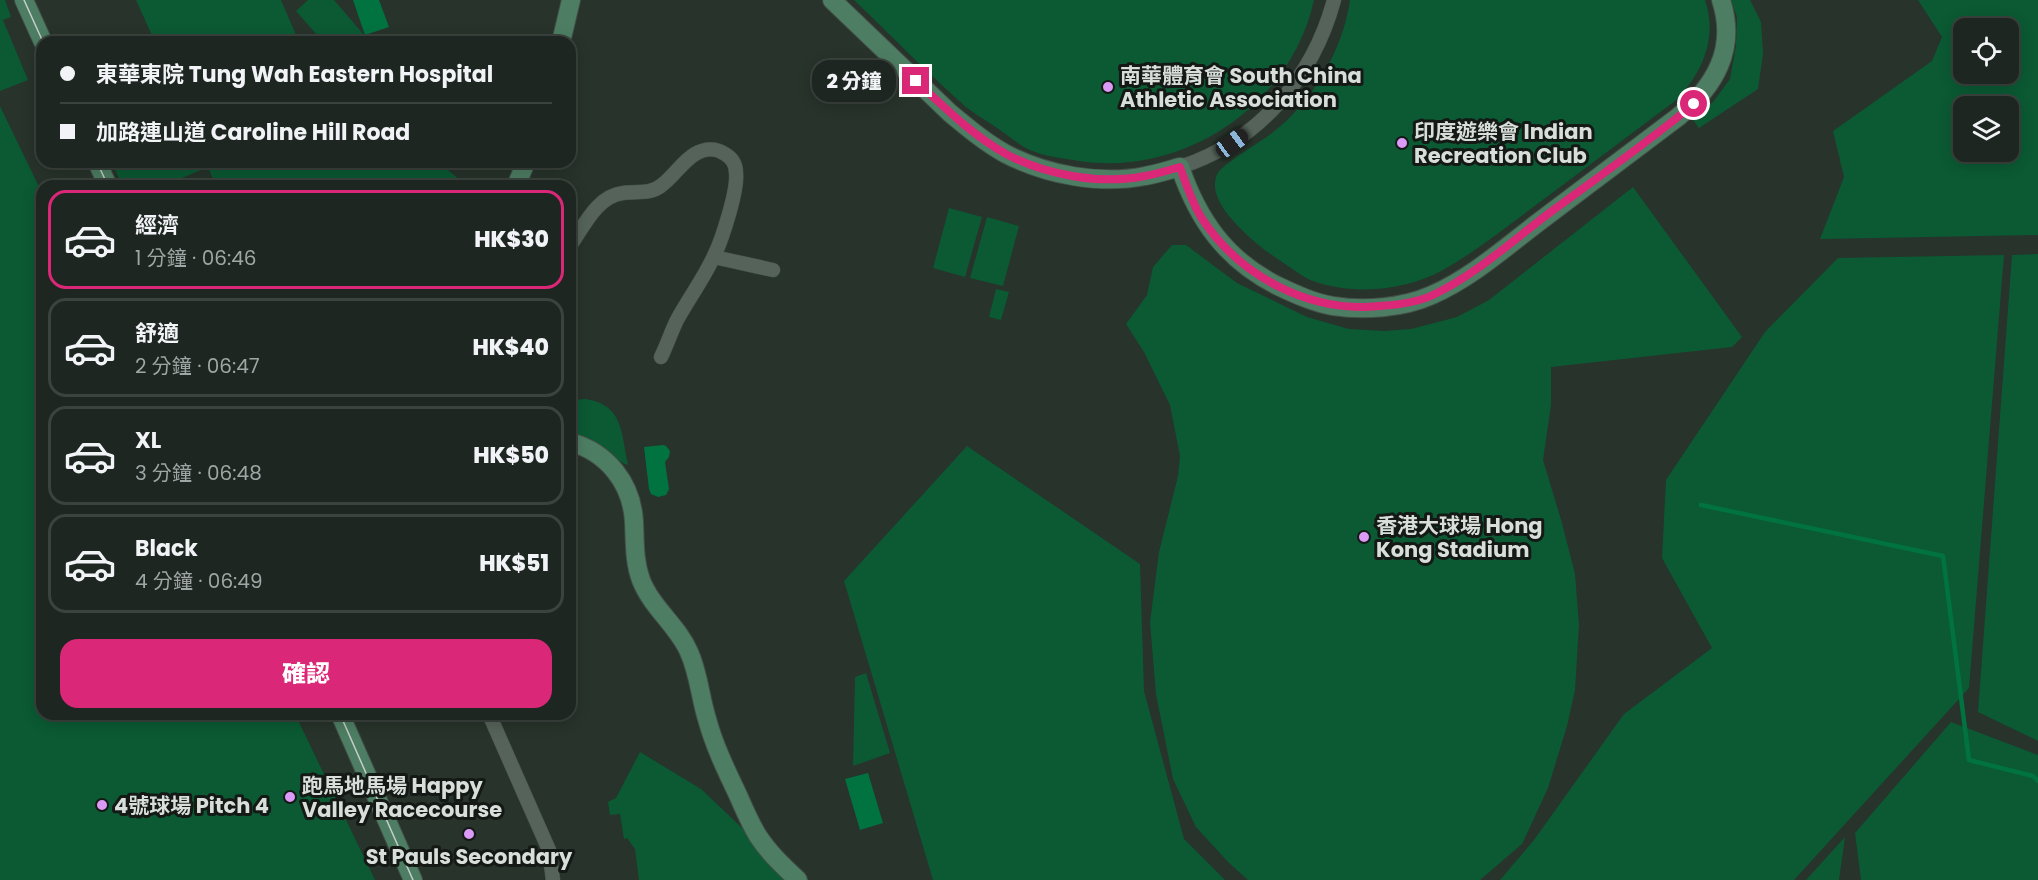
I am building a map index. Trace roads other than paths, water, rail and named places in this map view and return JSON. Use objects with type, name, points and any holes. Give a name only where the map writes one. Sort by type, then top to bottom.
[{"type":"street","points":[[24,0],[40,36]]},
{"type":"street","points":[[562,36],[571,0]]},
{"type":"street","points":[[832,0],[950,113],[1006,154],[1063,174],[1120,179],[1144,176],[1201,160],[1232,143],[1268,115],[1284,98],[1308,65],[1318,45],[1334,0]]},
{"type":"street","points":[[1180,167],[1201,216],[1217,239],[1248,268],[1270,282],[1294,294],[1332,306],[1369,308],[1420,300],[1450,285],[1487,261],[1694,104],[1713,80],[1723,53],[1725,22],[1721,0]]},
{"type":"street","points":[[576,238],[602,202],[616,194],[641,193],[656,189],[697,153],[705,149],[714,149],[729,157],[736,172],[727,220],[714,257],[676,322],[662,357]]},
{"type":"street","points":[[714,257],[773,270]]},
{"type":"street","points":[[576,444],[588,448],[602,458],[624,483],[633,510],[635,552],[639,572],[650,596],[681,636],[689,652],[710,729],[752,826],[770,851],[798,880]]},
{"type":"street","points":[[342,720],[413,880]]},
{"type":"street","points":[[492,720],[549,850],[553,880]]},
{"type":"waterway","points":[[1701,505],[1943,556],[1969,760],[2033,776],[2038,781]]},
{"type":"tram line","points":[[24,0],[40,36]]},
{"type":"tram line","points":[[100,168],[105,180]]},
{"type":"tram line","points":[[343,720],[413,880]]},
{"type":"place","name":"南華體育會 South China Athletic Association","points":[[1108,87]]},
{"type":"place","name":"印度遊樂會 Indian Recreation Club","points":[[1402,143]]},
{"type":"place","name":"香港大球場 Hong Kong Stadium","points":[[1364,537]]},
{"type":"place","name":"跑馬地馬場 Happy Valley Racecourse","points":[[290,797]]},
{"type":"place","name":"4號球場 Pitch 4","points":[[102,805]]},
{"type":"place","name":"St Pauls Secondary","points":[[469,834]]}]
